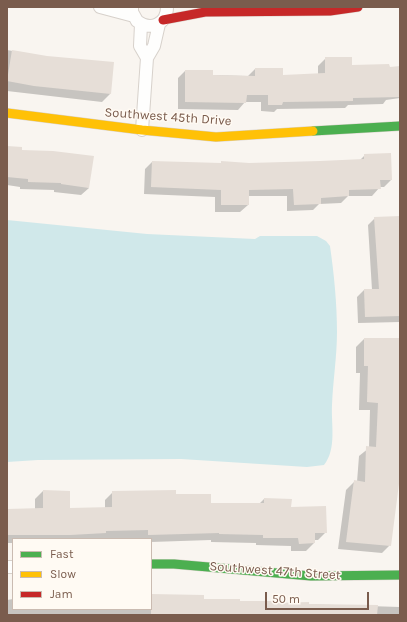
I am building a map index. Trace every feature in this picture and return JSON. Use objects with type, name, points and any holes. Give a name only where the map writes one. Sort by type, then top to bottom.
[{"type":"street","points":[[100,7],[136,16],[150,26],[161,22],[196,15],[200,10],[330,11],[358,7]]},
{"type":"street","points":[[142,130],[147,58],[154,46],[161,22],[168,7]]},
{"type":"street","points":[[136,16],[140,46],[147,58]]},
{"type":"street","name":"Southwest 45th Drive","points":[[7,114],[216,137],[400,126]]},
{"type":"street","name":"Southwest 47th Street","points":[[152,564],[174,564],[310,576],[400,575]]},
{"type":"water","points":[[7,220],[147,234],[255,239],[260,236],[317,236],[326,241],[330,246],[333,267],[337,332],[332,405],[332,444],[331,452],[324,465],[307,467],[181,459],[38,460],[7,462]]},
{"type":"building","points":[[12,50],[47,56],[114,62],[111,94],[34,86],[7,81]]},
{"type":"building","points":[[325,57],[352,57],[352,65],[389,64],[390,67],[400,66],[400,97],[353,98],[353,101],[283,102],[282,105],[268,105],[268,95],[247,95],[246,103],[185,102],[185,70],[213,70],[213,75],[255,76],[255,68],[283,68],[283,75],[325,73]]},
{"type":"building","points":[[7,146],[22,147],[22,150],[53,151],[94,156],[89,188],[61,183],[28,182],[28,179],[7,177]]},
{"type":"building","points":[[391,153],[392,180],[380,180],[381,189],[349,190],[349,196],[321,198],[321,204],[294,205],[293,189],[249,190],[249,205],[221,205],[221,190],[151,187],[152,161],[221,163],[221,161],[249,163],[320,161],[364,159],[364,154]]},
{"type":"building","points":[[400,216],[400,316],[365,317],[364,289],[379,289],[374,217]]},
{"type":"building","points":[[364,338],[400,338],[400,476],[391,546],[346,542],[354,480],[365,482],[366,446],[376,447],[378,403],[367,402],[368,366],[364,366]]},
{"type":"building","points":[[43,490],[70,491],[70,508],[112,507],[112,491],[176,490],[176,494],[211,494],[211,503],[264,503],[264,498],[292,499],[291,507],[326,506],[327,533],[315,533],[315,543],[299,544],[298,538],[263,538],[263,535],[219,533],[148,535],[148,530],[106,531],[106,533],[70,535],[8,535],[7,509],[43,508]]},
{"type":"building","points":[[152,594],[204,595],[204,599],[240,599],[240,601],[275,601],[275,603],[309,602],[309,604],[378,605],[377,615],[151,615]]},
{"type":"traffic: fast","points":[[313,131],[400,126]]},
{"type":"traffic: fast","points":[[152,564],[174,564],[311,576],[400,575]]},
{"type":"traffic: slow","points":[[7,113],[142,130],[216,137],[313,131]]},
{"type":"traffic: jam","points":[[163,20],[205,12],[330,11],[358,7]]}]
